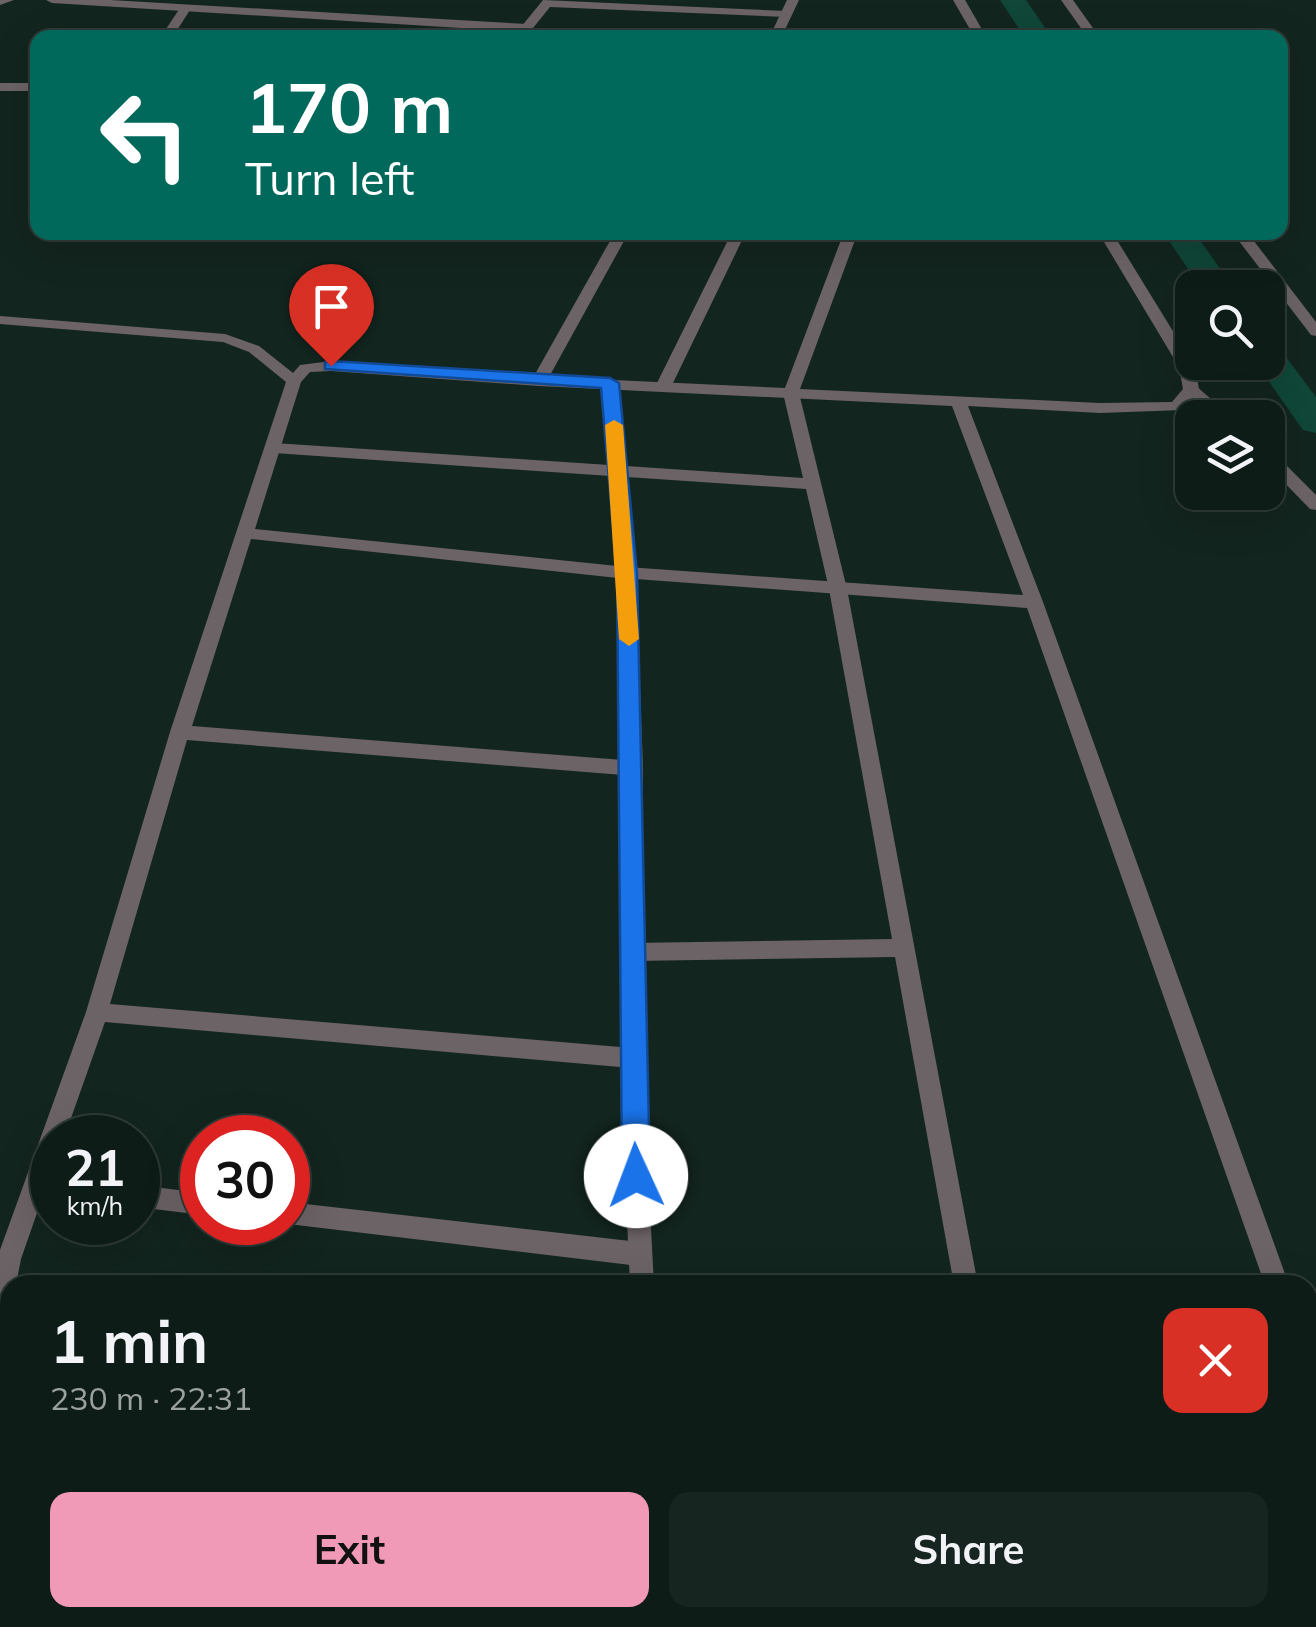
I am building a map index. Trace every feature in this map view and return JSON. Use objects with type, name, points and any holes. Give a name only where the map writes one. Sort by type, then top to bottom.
[{"type":"street","points":[[0,2],[8,0]]},
{"type":"street","points":[[52,0],[479,30]]},
{"type":"street","points":[[779,30],[793,0]]},
{"type":"street","points":[[959,0],[976,30]]},
{"type":"street","points":[[1068,0],[1089,30]]},
{"type":"street","points":[[525,30],[548,1],[786,14]]},
{"type":"street","points":[[171,30],[184,10]]},
{"type":"street","points":[[0,87],[30,87]]},
{"type":"street","points":[[539,380],[618,240]]},
{"type":"street","points":[[664,385],[735,240]]},
{"type":"street","points":[[848,240],[791,393],[838,590],[964,1275]]},
{"type":"street","points":[[1110,240],[1182,353],[1191,390],[1203,400]]},
{"type":"street","points":[[1245,240],[1316,332]]},
{"type":"street","points":[[0,320],[225,338],[254,349],[294,381]]},
{"type":"street","points":[[65,1115],[180,732],[294,381],[305,368],[331,366],[1154,410],[1177,408],[1191,390]]},
{"type":"street","points":[[610,383],[627,573],[632,1058],[641,1275]]},
{"type":"street","points":[[958,401],[1034,602],[1273,1275]]},
{"type":"street","points":[[274,448],[812,484]]},
{"type":"street","points":[[1285,474],[1316,505]]},
{"type":"street","points":[[244,533],[627,573],[1034,602]]},
{"type":"street","points":[[180,732],[632,768]]},
{"type":"street","points":[[632,952],[904,948]]},
{"type":"street","points":[[97,1012],[632,1058]]},
{"type":"street","points":[[6,1275],[9,1258],[30,1213]]},
{"type":"street","points":[[310,1217],[639,1254]]},
{"type":"waterway","points":[[1013,0],[1034,30]]},
{"type":"waterway","points":[[1184,240],[1205,270]]},
{"type":"waterway","points":[[1285,379],[1316,422]]},
{"type":"slow traffic","points":[[614,425],[629,639]]},
{"type":"route","points":[[331,366],[610,383],[627,573],[636,1176]]}]
